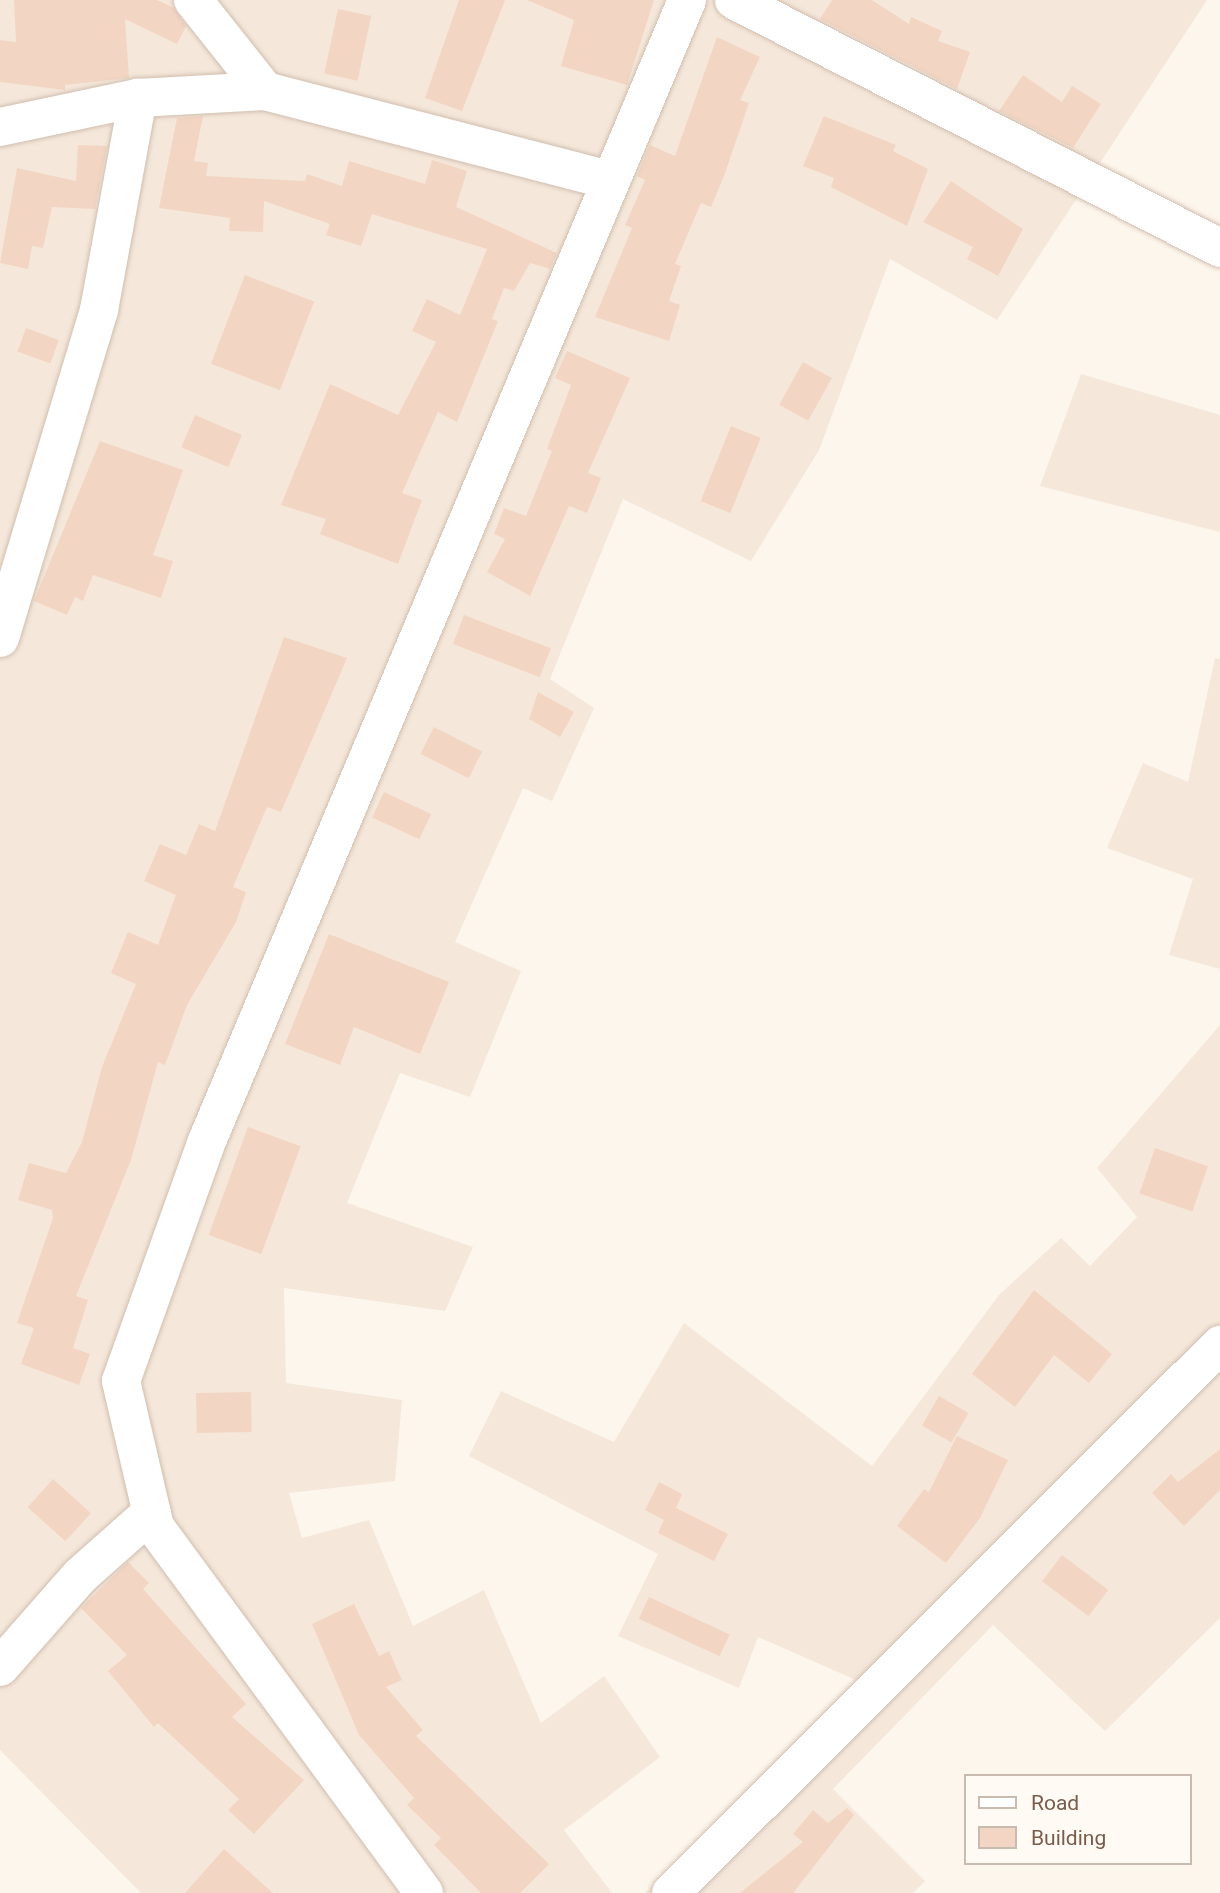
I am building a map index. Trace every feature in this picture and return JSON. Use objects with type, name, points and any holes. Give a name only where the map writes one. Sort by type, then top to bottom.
[{"type":"street","points":[[193,0],[265,91]]},
{"type":"street","points":[[424,1893],[155,1527],[121,1381],[212,1128],[608,180],[687,0]]},
{"type":"street","points":[[734,0],[1220,248]]},
{"type":"street","points":[[0,127],[138,99],[265,91],[608,180]]},
{"type":"street","points":[[0,638],[99,310],[138,99]]},
{"type":"street","points":[[671,1893],[1220,1345]]},
{"type":"street","points":[[0,1667],[80,1576],[152,1512]]},
{"type":"shaded area","points":[[0,0],[1207,0],[997,320],[890,259],[819,450],[751,561],[623,499],[550,679],[594,708],[552,801],[523,788],[455,942],[521,971],[470,1097],[400,1073],[347,1203],[473,1247],[445,1311],[284,1288],[286,1383],[402,1400],[395,1481],[289,1493],[302,1538],[369,1520],[413,1626],[484,1590],[541,1723],[604,1676],[660,1757],[564,1830],[612,1893],[141,1893],[0,1750]]},
{"type":"shaded area","points":[[1081,374],[1220,415],[1220,532],[1040,486]]},
{"type":"shaded area","points":[[1215,658],[1220,659],[1220,969],[1169,955],[1193,879],[1107,848],[1143,763],[1188,782]]},
{"type":"shaded area","points":[[1220,1025],[1220,1618],[1105,1731],[993,1625],[833,1789],[925,1881],[913,1893],[645,1893],[856,1680],[758,1637],[739,1688],[618,1636],[658,1554],[469,1456],[501,1391],[614,1442],[684,1323],[872,1466],[999,1295],[1061,1238],[1090,1266],[1137,1217],[1097,1168]]},
{"type":"building","points":[[14,0],[157,0],[174,8],[186,26],[177,44],[125,19],[129,78],[65,85],[65,90],[0,82],[0,40],[16,42]]},
{"type":"building","points":[[459,0],[505,0],[462,111],[425,98]]},
{"type":"building","points":[[527,0],[654,0],[627,85],[561,66],[574,20]]},
{"type":"building","points":[[832,0],[872,0],[909,24],[911,17],[942,31],[938,41],[970,52],[957,89],[820,19]]},
{"type":"building","points":[[338,9],[371,16],[358,81],[324,74]]},
{"type":"building","points":[[717,37],[760,57],[740,100],[749,103],[724,176],[711,207],[701,203],[675,264],[681,266],[669,301],[680,305],[669,341],[595,317],[632,228],[625,225],[645,180],[637,176],[650,145],[675,156]]},
{"type":"building","points":[[1023,75],[1062,102],[1072,86],[1101,104],[1073,148],[999,111]]},
{"type":"building","points":[[203,116],[194,161],[208,163],[206,176],[305,181],[307,174],[342,186],[349,161],[425,184],[432,160],[467,171],[456,207],[557,253],[550,269],[530,263],[514,291],[504,288],[492,319],[498,321],[457,422],[438,412],[402,493],[422,500],[398,564],[320,534],[326,519],[281,505],[330,384],[398,415],[436,342],[412,331],[427,299],[460,315],[487,249],[372,214],[361,246],[326,235],[330,224],[264,201],[263,232],[229,231],[230,218],[159,208],[177,118]]},
{"type":"building","points":[[824,116],[896,145],[893,151],[928,169],[907,226],[831,187],[834,178],[803,166]]},
{"type":"building","points":[[78,145],[107,146],[95,209],[52,207],[43,248],[32,246],[28,269],[0,263],[17,168],[76,181]]},
{"type":"building","points":[[951,181],[1023,229],[998,276],[967,259],[973,247],[923,222]]},
{"type":"building","points":[[245,275],[314,302],[280,390],[211,364]]},
{"type":"building","points":[[26,328],[59,340],[50,363],[17,351]]},
{"type":"building","points":[[567,351],[630,378],[588,473],[601,478],[587,513],[569,506],[530,596],[487,572],[505,539],[494,534],[504,508],[526,516],[552,451],[547,449],[571,385],[555,378]]},
{"type":"building","points":[[803,362],[832,378],[808,421],[779,405]]},
{"type":"building","points":[[195,415],[242,435],[228,467],[181,447]]},
{"type":"building","points":[[731,426],[761,438],[730,513],[701,501]]},
{"type":"building","points":[[100,441],[183,470],[153,555],[173,561],[161,598],[93,575],[83,601],[75,597],[67,615],[34,601]]},
{"type":"building","points":[[464,615],[551,648],[540,677],[453,644]]},
{"type":"building","points":[[284,637],[347,658],[281,812],[267,807],[233,887],[246,892],[236,922],[187,1005],[165,1065],[158,1062],[131,1160],[76,1296],[88,1300],[73,1348],[90,1354],[79,1385],[21,1364],[34,1328],[17,1323],[53,1218],[52,1210],[18,1200],[29,1163],[66,1173],[82,1142],[102,1067],[136,984],[111,973],[128,932],[158,945],[176,895],[144,881],[160,844],[186,855],[199,824],[215,831]]},
{"type":"building","points":[[538,692],[574,712],[560,737],[529,719]]},
{"type":"building","points":[[434,727],[482,752],[468,778],[420,754]]},
{"type":"building","points":[[384,792],[431,814],[419,839],[372,817]]},
{"type":"building","points":[[329,934],[449,982],[420,1054],[354,1027],[340,1065],[285,1044]]},
{"type":"building","points":[[248,1127],[301,1146],[261,1254],[209,1235]]},
{"type":"building","points":[[1155,1148],[1208,1166],[1192,1212],[1139,1193]]},
{"type":"building","points":[[1034,1290],[1112,1354],[1089,1383],[1054,1355],[1015,1407],[972,1374]]},
{"type":"building","points":[[251,1392],[252,1432],[197,1433],[196,1393]]},
{"type":"building","points":[[939,1396],[968,1413],[951,1442],[922,1425]]},
{"type":"building","points":[[957,1436],[1008,1460],[980,1518],[946,1563],[897,1526],[924,1489],[929,1492]]},
{"type":"building","points":[[1220,1449],[1220,1490],[1184,1526],[1152,1493],[1171,1474],[1178,1482]]},
{"type":"building","points":[[53,1479],[91,1513],[65,1541],[28,1507]]},
{"type":"building","points":[[659,1482],[682,1494],[676,1508],[728,1534],[714,1561],[658,1533],[664,1520],[645,1510]]},
{"type":"building","points":[[1062,1555],[1108,1590],[1088,1616],[1042,1581]]},
{"type":"building","points":[[128,1562],[149,1583],[143,1589],[246,1704],[232,1717],[304,1780],[254,1834],[228,1810],[239,1799],[158,1723],[154,1727],[108,1671],[127,1655],[81,1608]]},
{"type":"building","points":[[649,1597],[730,1635],[720,1656],[639,1619]]},
{"type":"building","points":[[354,1604],[379,1656],[389,1651],[402,1680],[386,1687],[423,1730],[416,1736],[549,1864],[520,1893],[481,1893],[434,1845],[441,1838],[407,1805],[414,1798],[359,1735],[312,1624]]},
{"type":"building","points":[[847,1808],[854,1815],[793,1893],[740,1893],[803,1842],[793,1834],[813,1810],[828,1823]]},
{"type":"building","points":[[224,1849],[273,1893],[185,1893]]}]
